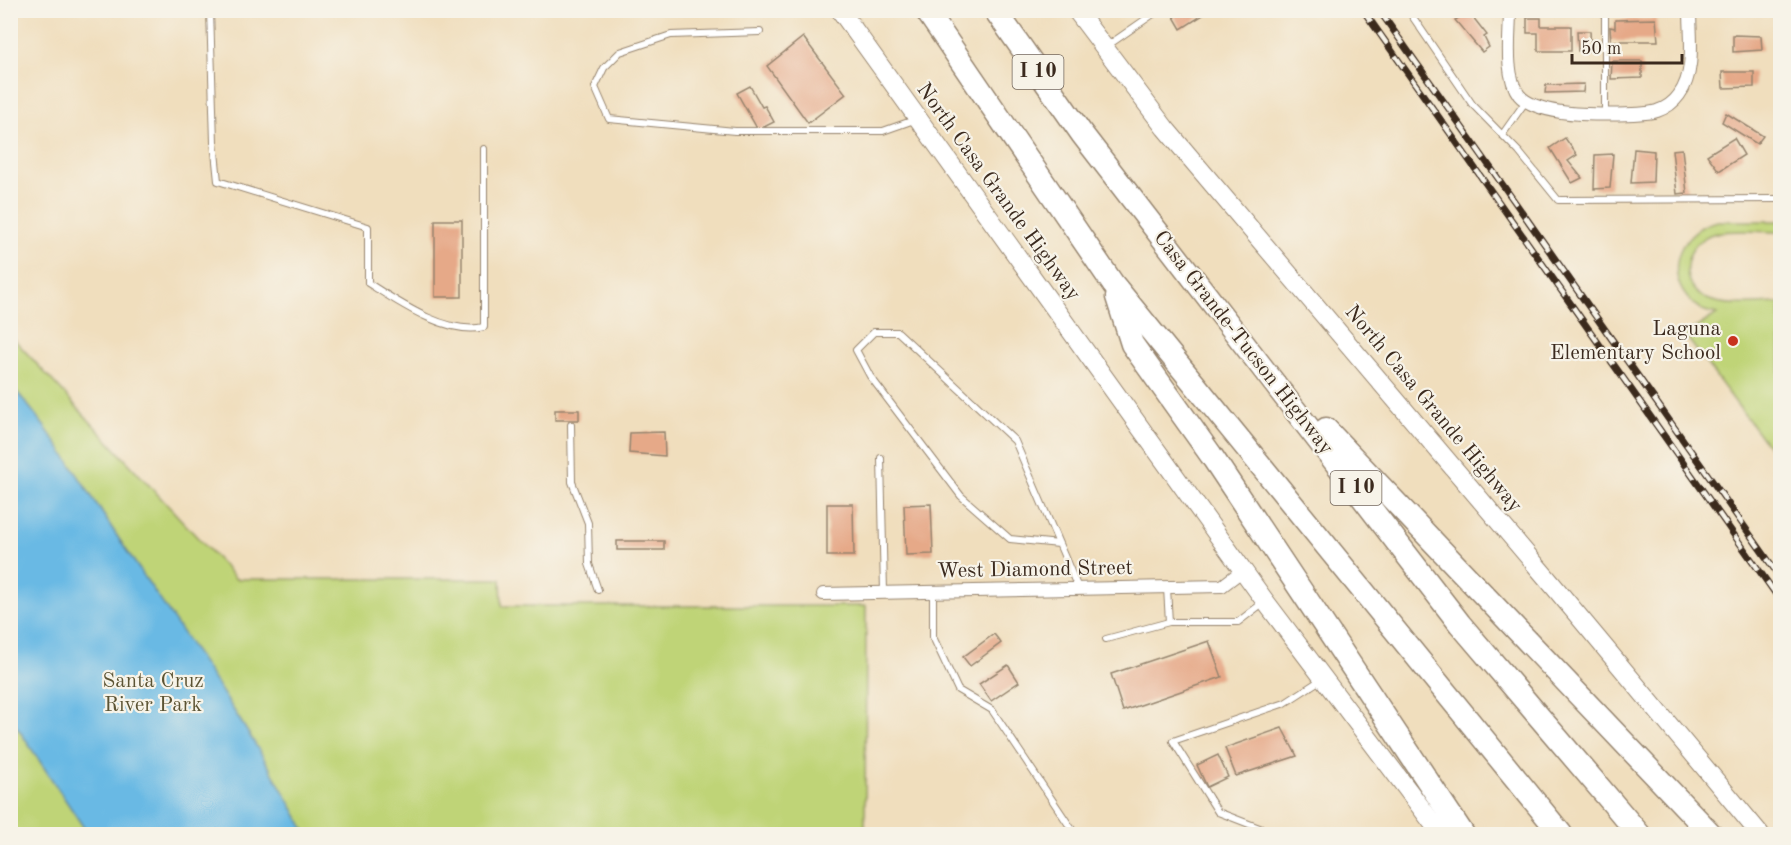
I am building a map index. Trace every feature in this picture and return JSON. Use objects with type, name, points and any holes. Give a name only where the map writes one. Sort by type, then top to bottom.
[{"type":"highway","name":"I 10","points":[[926,10],[1113,284],[1561,834]]},
{"type":"highway","name":"Casa Grande-Tucson Highway","points":[[995,10],[1082,134],[1460,624],[1639,834]]},
{"type":"highway","points":[[1113,284],[1132,344],[1211,455],[1463,834]]},
{"type":"highway","points":[[1265,371],[1293,394],[1711,834]]},
{"type":"main road","name":"North Casa Grande Highway","points":[[840,10],[1265,601],[1441,834]]},
{"type":"main road","name":"North Casa Grande Highway","points":[[1082,15],[1104,48],[1165,128],[1551,583],[1760,834]]},
{"type":"street","points":[[1510,10],[1510,73],[1512,84],[1519,94],[1526,101],[1543,108],[1562,112],[1605,113],[1648,113],[1666,107],[1679,96],[1686,84],[1690,67],[1690,10]]},
{"type":"street","name":"West Diamond Street","points":[[823,594],[1222,586],[1243,570]]},
{"type":"lane","points":[[210,10],[214,142],[218,181],[368,227],[368,283],[411,311],[471,331],[484,327],[484,149]]},
{"type":"lane","points":[[1104,48],[1160,10]]},
{"type":"lane","points":[[1408,10],[1472,104],[1520,152],[1558,200],[1780,199],[1780,176]]},
{"type":"lane","points":[[1605,10],[1605,113]]},
{"type":"lane","points":[[760,32],[671,35],[620,52],[604,68],[595,87],[609,119],[735,131],[883,131],[918,119]]},
{"type":"lane","points":[[1502,135],[1526,101]]},
{"type":"lane","points":[[1059,544],[1010,539],[961,495],[870,376],[856,350],[874,332],[898,332],[1015,441],[1059,544],[1078,589]]},
{"type":"lane","points":[[571,425],[572,482],[588,523],[589,564],[598,591]]},
{"type":"lane","points":[[882,458],[884,592]]},
{"type":"lane","points":[[1167,588],[1169,622]]},
{"type":"lane","points":[[933,591],[933,637],[958,690],[992,710],[1076,834]]},
{"type":"lane","points":[[1106,639],[1169,622],[1238,622],[1265,601]]},
{"type":"lane","points":[[1275,834],[1218,812],[1173,741],[1285,703],[1323,678]]},
{"type":"green space","points":[[1717,221],[1780,221],[1780,232],[1730,231],[1716,233],[1705,238],[1690,254],[1687,275],[1697,293],[1715,302],[1780,303],[1780,462],[1685,335],[1717,314],[1701,309],[1687,297],[1680,285],[1677,272],[1678,259],[1682,246],[1691,235],[1702,227]]},
{"type":"green space","name":"Santa Cruz River Park","points":[[10,335],[236,579],[501,579],[502,606],[866,606],[865,834],[11,834]]},
{"type":"water","points":[[10,384],[27,403],[72,465],[221,691],[266,762],[307,834],[88,834],[11,718]]},
{"type":"building","points":[[1170,10],[1211,10],[1181,29]]},
{"type":"building","points":[[1537,10],[1583,10],[1583,13],[1537,13]]},
{"type":"building","points":[[1469,12],[1487,35],[1484,37],[1489,47],[1482,52],[1455,20]]},
{"type":"building","points":[[1527,18],[1541,18],[1541,26],[1571,26],[1571,51],[1538,51],[1538,33],[1527,33]]},
{"type":"building","points":[[1656,19],[1658,41],[1611,41],[1610,27],[1615,28],[1615,20]]},
{"type":"building","points":[[1577,31],[1590,31],[1591,51],[1578,51]]},
{"type":"building","points":[[1733,35],[1761,36],[1762,50],[1733,52]]},
{"type":"building","points":[[803,37],[846,94],[808,123],[767,66]]},
{"type":"building","points":[[1612,61],[1642,61],[1642,78],[1611,79]]},
{"type":"building","points":[[1722,72],[1754,72],[1754,87],[1723,88]]},
{"type":"building","points":[[1584,84],[1583,92],[1545,93],[1546,85]]},
{"type":"building","points":[[750,86],[774,122],[758,130],[737,93]]},
{"type":"building","points":[[1726,113],[1763,136],[1757,144],[1722,122]]},
{"type":"building","points":[[1565,138],[1577,155],[1568,161],[1582,178],[1572,183],[1550,148]]},
{"type":"building","points":[[1734,138],[1744,155],[1719,171],[1707,155]]},
{"type":"building","points":[[1634,149],[1654,151],[1653,182],[1631,183]]},
{"type":"building","points":[[1682,149],[1687,193],[1677,194],[1672,150]]},
{"type":"building","points":[[1613,154],[1610,188],[1594,189],[1595,155]]},
{"type":"building","points":[[435,220],[462,220],[462,297],[435,297]]},
{"type":"building","points":[[555,410],[579,410],[579,420],[555,420]]},
{"type":"building","points":[[664,432],[665,456],[629,453],[630,433]]},
{"type":"building","points":[[827,504],[853,504],[854,556],[827,556]]},
{"type":"building","points":[[931,504],[933,554],[906,555],[904,505]]},
{"type":"building","points":[[617,541],[664,541],[664,550],[617,550]]},
{"type":"building","points":[[994,634],[1001,643],[970,666],[963,657]]},
{"type":"building","points":[[1209,641],[1222,677],[1123,711],[1111,674]]},
{"type":"building","points":[[1008,665],[1019,682],[991,701],[979,684]]},
{"type":"building","points":[[1282,728],[1297,756],[1236,776],[1225,748]]},
{"type":"building","points":[[1218,755],[1228,777],[1207,787],[1197,765]]},
{"type":"railway","points":[[1363,10],[1780,600]]},
{"type":"railway","points":[[1379,10],[1780,577]]},
{"type":"place","name":"Laguna Elementary School","points":[[1733,341]]}]
